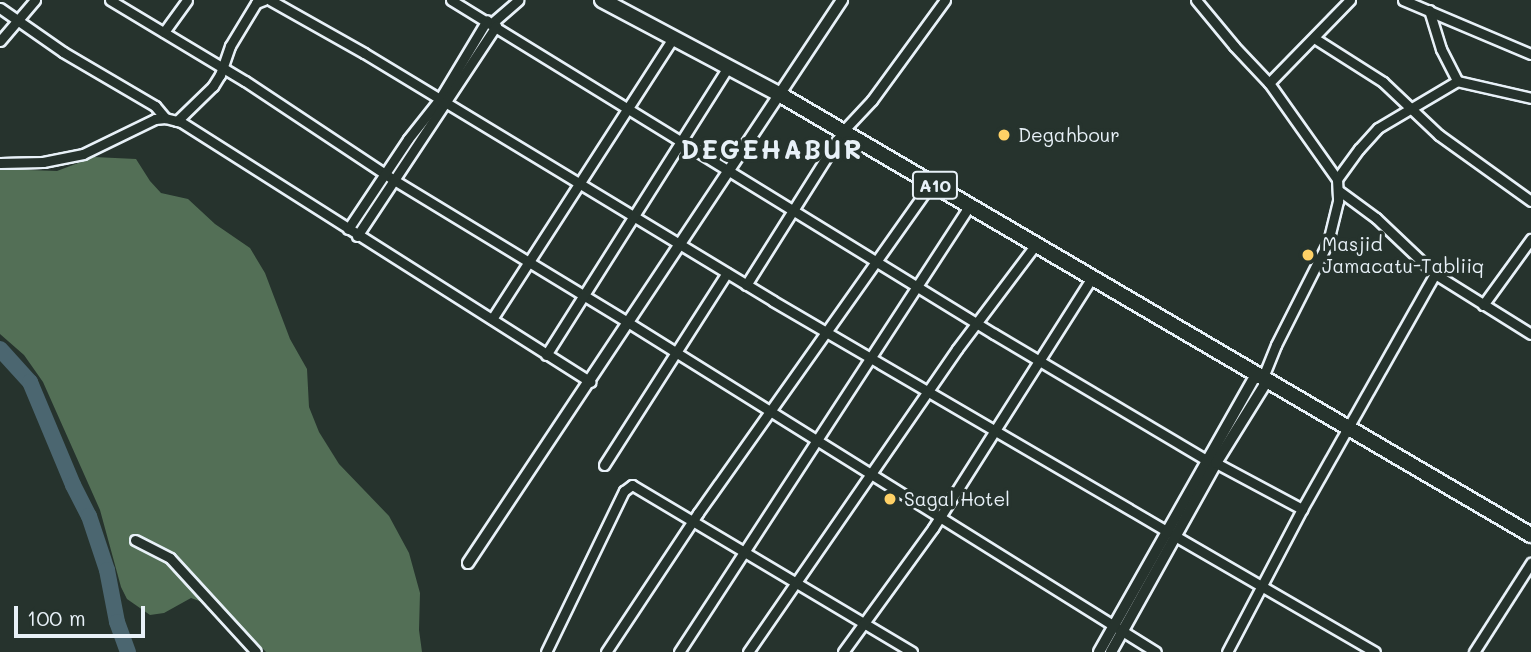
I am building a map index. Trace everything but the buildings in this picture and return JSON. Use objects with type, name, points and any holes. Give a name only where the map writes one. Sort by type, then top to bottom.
[{"type":"highway","name":"A10","points":[[602,0],[779,94],[1531,535]]},
{"type":"street","points":[[0,41],[34,0]]},
{"type":"street","points":[[110,0],[223,68],[394,180],[677,352],[1156,652]]},
{"type":"street","points":[[164,32],[187,0]]},
{"type":"street","points":[[177,121],[213,86],[230,47],[256,3],[264,0]]},
{"type":"street","points":[[270,0],[746,285],[1260,588],[1375,652]]},
{"type":"street","points":[[451,0],[1041,362],[1212,462],[1302,509]]},
{"type":"street","points":[[357,236],[417,146],[442,102],[461,59],[492,23],[518,0]]},
{"type":"street","points":[[468,563],[591,382],[842,0]]},
{"type":"street","points":[[746,285],[843,131],[872,100],[945,0]]},
{"type":"street","points":[[1099,652],[1119,627],[1261,379],[1319,264],[1334,220],[1337,179],[1269,83],[1196,0]]},
{"type":"street","points":[[1269,83],[1350,0]]},
{"type":"street","points":[[1403,0],[1531,54]]},
{"type":"street","points":[[0,8],[63,51],[155,106],[165,118],[177,121],[591,382]]},
{"type":"street","points":[[1429,10],[1441,49],[1457,81]]},
{"type":"street","points":[[348,229],[408,139],[471,65],[492,23]]},
{"type":"street","points":[[492,319],[673,38]]},
{"type":"street","points":[[1314,38],[1382,82],[1439,135],[1531,201]]},
{"type":"street","points":[[461,59],[471,65]]},
{"type":"street","points":[[546,355],[728,67]]},
{"type":"street","points":[[1337,179],[1378,128],[1457,81],[1531,98]]},
{"type":"street","points":[[0,163],[43,162],[83,154],[165,118]]},
{"type":"street","points":[[408,139],[417,146]]},
{"type":"street","points":[[606,652],[694,520],[932,183]]},
{"type":"street","points":[[1338,190],[1376,218],[1435,274],[1531,334]]},
{"type":"street","points":[[678,652],[970,205]]},
{"type":"street","points":[[1483,305],[1531,239]]},
{"type":"street","points":[[748,652],[976,323],[1036,244]]},
{"type":"street","points":[[604,465],[727,273]]},
{"type":"street","points":[[1227,652],[1302,509],[1435,274]]},
{"type":"street","points":[[843,652],[940,516],[1041,362],[1092,277]]},
{"type":"street","points":[[546,652],[628,486],[632,485],[653,495],[912,652]]},
{"type":"street","points":[[135,540],[148,544],[170,558],[256,652]]},
{"type":"street","points":[[1474,652],[1531,563]]},
{"type":"street","points":[[1111,652],[1119,627]]},
{"type":"green space","points":[[94,157],[136,159],[161,193],[188,199],[215,224],[250,248],[265,273],[290,339],[307,369],[309,407],[319,432],[339,464],[389,516],[409,553],[420,593],[419,630],[422,652],[266,652],[227,611],[191,598],[164,613],[150,615],[127,599],[121,587],[100,510],[43,382],[24,355],[0,334],[0,169],[57,171]]},
{"type":"waterway","points":[[0,349],[30,382],[73,485],[89,516],[107,570],[117,622],[128,652]]},
{"type":"place","name":"Degahbour","points":[[1004,135]]},
{"type":"place","name":"Masjid Jamacatu-Tabliiq","points":[[1308,255]]},
{"type":"place","name":"Sagal Hotel","points":[[890,499]]},
{"type":"district","name":"DEGEHABUR","points":[[772,150]]}]
